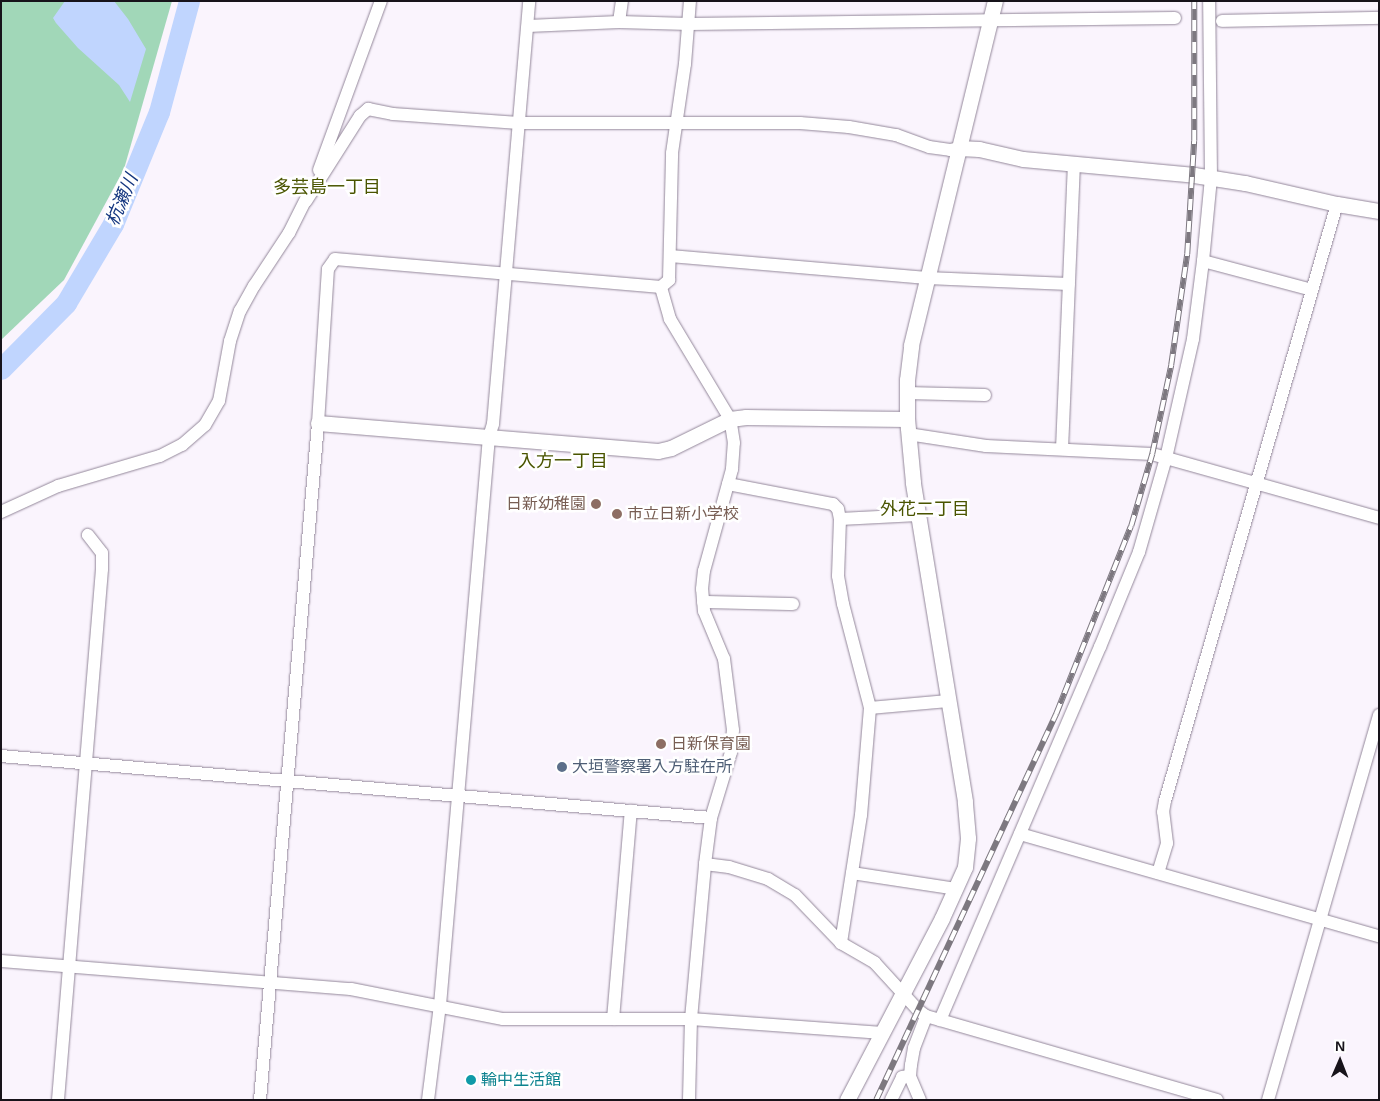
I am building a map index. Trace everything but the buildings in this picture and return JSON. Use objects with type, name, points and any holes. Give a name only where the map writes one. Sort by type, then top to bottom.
[{"type":"street","points":[[306,201],[329,147],[380,1]]},
{"type":"street","points":[[428,1100],[440,1005],[457,795],[489,437],[493,424],[529,1]]},
{"type":"street","points":[[619,22],[622,1]]},
{"type":"street","points":[[260,1100],[318,423],[328,269],[335,259],[661,287],[670,280],[672,153],[686,64],[690,1]]},
{"type":"street","points":[[847,1100],[903,994],[956,889],[965,867],[968,838],[965,802],[918,515],[908,434],[907,393],[912,345],[927,278],[996,1]]},
{"type":"street","points":[[940,1020],[1139,552],[1166,458],[1193,339],[1211,178],[1209,1]]},
{"type":"street","points":[[528,26],[619,22],[688,24],[1175,18]]},
{"type":"street","points":[[1222,21],[1379,18]]},
{"type":"street","points":[[1,512],[58,486],[160,456],[182,445],[204,424],[219,401],[230,341],[240,311],[306,201],[360,116],[368,109],[393,114],[519,123],[800,123],[849,127],[896,135],[929,147],[950,150],[959,148],[978,149],[1023,159],[1211,178],[1379,211]]},
{"type":"street","points":[[1062,450],[1074,164]]},
{"type":"street","points":[[1158,873],[1167,843],[1163,812],[1165,801],[1258,484],[1337,204]]},
{"type":"street","points":[[670,256],[927,278],[1069,284]]},
{"type":"street","points":[[1203,262],[1312,290]]},
{"type":"street","points":[[661,287],[670,319],[730,419],[734,443],[732,469],[704,571],[702,589],[704,611],[724,659],[733,730],[731,752],[711,818],[704,864],[691,1019],[689,1100]]},
{"type":"street","points":[[907,393],[985,395]]},
{"type":"street","points":[[318,423],[658,451],[671,448],[730,419],[746,417],[907,419]]},
{"type":"street","points":[[908,434],[986,446],[1152,454],[1379,518]]},
{"type":"street","points":[[728,484],[833,504],[838,509],[840,519],[838,576],[843,604],[870,708],[860,815],[841,943]]},
{"type":"street","points":[[840,519],[918,515]]},
{"type":"street","points":[[58,1100],[102,569],[102,553],[88,535]]},
{"type":"street","points":[[703,602],[794,604]]},
{"type":"street","points":[[870,708],[948,701]]},
{"type":"street","points":[[1268,1100],[1379,715]]},
{"type":"street","points":[[1,756],[711,818]]},
{"type":"street","points":[[613,1019],[631,811]]},
{"type":"street","points":[[1020,834],[1379,936]]},
{"type":"street","points":[[704,864],[729,867],[768,879],[794,895],[841,943],[875,963],[926,1016],[1217,1100]]},
{"type":"street","points":[[852,873],[956,889]]},
{"type":"street","points":[[1,961],[351,989],[440,1005],[503,1019],[532,1021],[691,1019],[882,1034]]},
{"type":"street","points":[[920,1100],[910,1076],[914,1048],[926,1016]]},
{"type":"street","points":[[890,1100],[902,1077],[910,1076]]},
{"type":"green space","points":[[1,1],[172,1],[124,169],[64,280],[1,340]]},
{"type":"water","points":[[65,1],[114,1],[128,19],[146,49],[130,102],[119,85],[78,48],[56,23],[53,18]]},
{"type":"waterway","name":"杭瀬川","points":[[1,369],[66,303],[113,224],[159,112],[189,1]]},
{"type":"railway","points":[[876,1100],[1056,714],[1131,526],[1152,454],[1171,365],[1187,254],[1194,141],[1194,1]]},
{"type":"place","name":"日新幼稚園","points":[[596,504]]},
{"type":"place","name":"市立日新小学校","points":[[617,514]]},
{"type":"place","name":"日新保育園","points":[[661,744]]},
{"type":"place","name":"大垣警察署入方駐在所","points":[[562,767]]},
{"type":"place","name":"輪中生活館","points":[[471,1080]]},
{"type":"district","name":"多芸島一丁目","points":[[327,187]]},
{"type":"district","name":"入方一丁目","points":[[563,461]]},
{"type":"district","name":"外花二丁目","points":[[925,509]]}]
